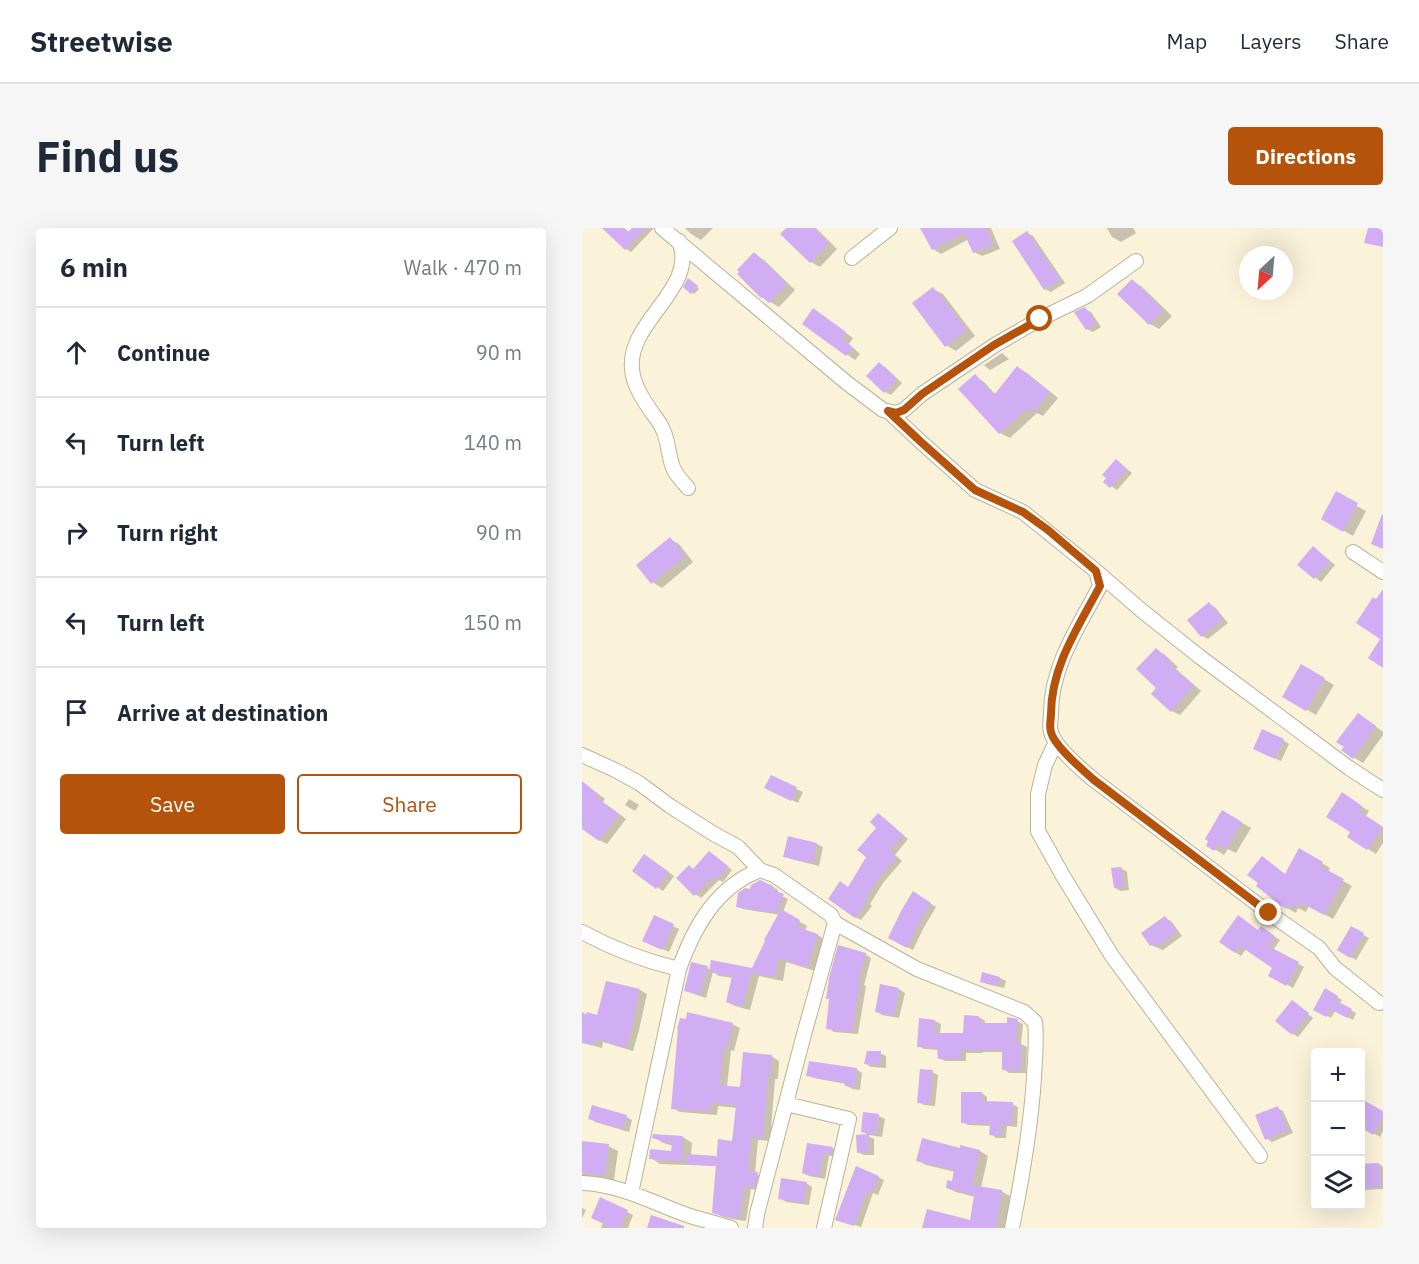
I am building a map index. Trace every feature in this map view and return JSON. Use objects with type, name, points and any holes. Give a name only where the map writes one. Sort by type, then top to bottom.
[{"type":"street","points":[[662,228],[847,383],[883,410],[896,413],[904,410],[922,394],[994,345],[1040,319],[1087,297],[1136,261]]},
{"type":"street","points":[[852,258],[890,228]]},
{"type":"street","points":[[679,241],[683,250],[682,264],[677,278],[671,292],[641,331],[633,350],[632,369],[636,385],[663,429],[674,470],[688,488]]},
{"type":"street","points":[[888,411],[975,490],[1023,512],[1210,664],[1349,768],[1383,790]]},
{"type":"street","points":[[1353,552],[1383,572]]},
{"type":"street","points":[[1096,571],[1100,586],[1062,658],[1051,700],[1051,732],[1056,742],[1094,780],[1269,913],[1319,948],[1335,969],[1379,1003]]},
{"type":"street","points":[[1056,742],[1045,765],[1038,794],[1038,831],[1112,956],[1260,1155]]},
{"type":"street","points":[[582,754],[639,783],[678,812],[738,847],[760,870],[774,875],[831,915],[835,923],[917,969],[1024,1012],[1035,1022],[1037,1037],[1033,1095],[1026,1155],[1012,1228]]},
{"type":"street","points":[[631,1193],[679,969],[688,944],[703,917],[724,893],[745,876],[760,870]]},
{"type":"street","points":[[755,1228],[835,923]]},
{"type":"street","points":[[582,932],[604,944],[646,961],[679,969]]},
{"type":"street","points":[[786,1104],[849,1119],[824,1228]]},
{"type":"street","points":[[582,1183],[593,1183],[631,1193],[691,1216],[731,1228]]},
{"type":"building","points":[[602,228],[624,228],[628,232],[632,228],[646,228],[625,250]]},
{"type":"building","points":[[786,228],[814,228],[829,243],[810,263],[780,234]]},
{"type":"building","points":[[920,228],[986,228],[993,245],[973,253],[964,233],[932,250]]},
{"type":"building","points":[[1368,228],[1383,228],[1383,247],[1364,243]]},
{"type":"building","points":[[1027,231],[1060,280],[1044,290],[1012,241]]},
{"type":"building","points":[[754,252],[787,284],[769,303],[737,274],[739,272],[737,270]]},
{"type":"building","points":[[688,278],[698,286],[691,294],[683,287]]},
{"type":"building","points":[[1132,279],[1163,310],[1149,325],[1117,294]]},
{"type":"building","points":[[933,287],[967,330],[945,347],[912,303]]},
{"type":"building","points":[[1085,307],[1096,323],[1086,330],[1074,312]]},
{"type":"building","points":[[813,308],[846,332],[842,338],[853,348],[846,356],[802,324]]},
{"type":"building","points":[[879,362],[897,379],[884,393],[866,376]]},
{"type":"building","points":[[1017,366],[1050,392],[1033,412],[1028,408],[999,434],[958,389],[975,374],[994,395]]},
{"type":"building","points":[[1116,459],[1127,469],[1110,488],[1103,482],[1106,478],[1102,475]]},
{"type":"building","points":[[1336,491],[1358,503],[1343,532],[1321,519]]},
{"type":"building","points":[[1383,515],[1383,549],[1371,544]]},
{"type":"building","points":[[670,537],[685,556],[651,584],[636,565]]},
{"type":"building","points":[[1313,546],[1330,561],[1314,579],[1297,565]]},
{"type":"building","points":[[1383,589],[1383,668],[1368,658],[1380,639],[1356,623],[1373,597],[1376,599]]},
{"type":"building","points":[[1209,602],[1223,619],[1201,637],[1187,620]]},
{"type":"building","points":[[1156,648],[1171,662],[1169,664],[1194,686],[1171,712],[1151,694],[1156,688],[1136,669]]},
{"type":"building","points":[[1301,664],[1325,678],[1306,711],[1282,697]]},
{"type":"building","points":[[1358,713],[1376,726],[1353,759],[1341,750],[1344,747],[1336,742]]},
{"type":"building","points":[[1262,729],[1284,739],[1275,759],[1253,749]]},
{"type":"building","points":[[771,775],[797,787],[791,801],[764,788]]},
{"type":"building","points":[[582,781],[598,794],[596,797],[619,814],[599,841],[582,829]]},
{"type":"building","points":[[1342,792],[1362,806],[1359,811],[1383,827],[1367,850],[1347,837],[1350,832],[1326,817]]},
{"type":"building","points":[[1222,810],[1242,822],[1226,849],[1218,844],[1214,851],[1206,846],[1208,841],[1205,839]]},
{"type":"building","points":[[878,813],[903,835],[890,851],[897,857],[877,880],[865,900],[867,901],[855,918],[828,899],[840,881],[848,887],[866,857],[857,850],[876,828],[870,822]]},
{"type":"building","points":[[788,836],[817,843],[813,863],[783,857]]},
{"type":"building","points":[[1299,848],[1323,862],[1320,866],[1344,879],[1324,915],[1300,902],[1296,908],[1289,904],[1287,909],[1274,902],[1256,886],[1258,883],[1247,875],[1262,856],[1285,874]]},
{"type":"building","points":[[709,851],[728,866],[716,880],[712,877],[694,896],[676,878],[689,865],[693,869]]},
{"type":"building","points":[[644,854],[669,872],[656,889],[632,871]]},
{"type":"building","points":[[1121,867],[1124,887],[1114,888],[1111,868]]},
{"type":"building","points":[[760,880],[773,886],[773,890],[784,894],[776,913],[736,907],[738,893],[745,888],[750,889],[751,885]]},
{"type":"building","points":[[913,891],[931,903],[907,948],[888,938]]},
{"type":"building","points":[[781,909],[800,920],[797,927],[818,934],[807,968],[778,958],[775,977],[751,973],[742,1007],[726,1002],[732,976],[709,972],[711,960],[752,968]]},
{"type":"building","points":[[654,915],[674,924],[662,950],[642,941]]},
{"type":"building","points":[[1238,915],[1258,930],[1261,926],[1275,936],[1268,946],[1299,962],[1286,986],[1268,976],[1272,968],[1240,946],[1235,953],[1219,942]]},
{"type":"building","points":[[1165,916],[1177,932],[1156,947],[1153,944],[1150,946],[1141,933]]},
{"type":"building","points":[[1351,926],[1364,933],[1350,958],[1337,950]]},
{"type":"building","points":[[838,945],[866,953],[858,981],[860,981],[852,1032],[826,1029],[829,978]]},
{"type":"building","points":[[691,962],[708,966],[700,995],[684,991]]},
{"type":"building","points":[[982,972],[1000,977],[998,986],[980,982]]},
{"type":"building","points":[[606,981],[640,989],[626,1048],[596,1039],[595,1045],[582,1043],[582,1012],[597,1015]]},
{"type":"building","points":[[880,984],[899,988],[894,1016],[875,1012]]},
{"type":"building","points":[[1325,988],[1338,996],[1335,1000],[1352,1009],[1347,1018],[1330,1009],[1326,1017],[1313,1010]]},
{"type":"building","points":[[1292,1000],[1309,1013],[1292,1035],[1275,1021]]},
{"type":"building","points":[[687,1012],[733,1023],[727,1048],[723,1047],[720,1085],[740,1087],[743,1052],[772,1055],[763,1138],[751,1137],[748,1171],[758,1172],[755,1187],[744,1186],[739,1218],[712,1213],[718,1139],[732,1141],[736,1105],[711,1103],[710,1111],[671,1109],[677,1029],[680,1018],[686,1019]]},
{"type":"building","points":[[964,1015],[979,1016],[979,1023],[1007,1023],[1007,1017],[1018,1019],[1016,1042],[1021,1043],[1021,1071],[1002,1070],[1002,1050],[961,1050],[961,1059],[938,1059],[937,1048],[917,1047],[919,1018],[935,1020],[934,1033],[963,1033]]},
{"type":"building","points":[[867,1051],[881,1051],[880,1065],[864,1064]]},
{"type":"building","points":[[809,1061],[857,1068],[854,1088],[845,1086],[845,1083],[806,1076]]},
{"type":"building","points":[[920,1069],[933,1070],[929,1104],[917,1103]]},
{"type":"building","points":[[961,1092],[982,1092],[982,1101],[1013,1102],[1011,1125],[1001,1124],[1001,1136],[989,1135],[990,1124],[961,1123]]},
{"type":"building","points":[[1365,1101],[1383,1111],[1383,1117],[1373,1135],[1365,1130]]},
{"type":"building","points":[[592,1105],[627,1115],[623,1129],[588,1119]]},
{"type":"building","points":[[1278,1106],[1288,1130],[1265,1140],[1255,1115]]},
{"type":"building","points":[[863,1112],[879,1114],[876,1134],[861,1132]]},
{"type":"building","points":[[653,1134],[683,1136],[682,1161],[649,1159],[650,1149],[671,1151],[672,1144],[652,1138]]},
{"type":"building","points":[[869,1134],[869,1152],[857,1153],[856,1135]]},
{"type":"building","points":[[922,1138],[960,1148],[960,1145],[980,1150],[972,1185],[1002,1190],[996,1228],[922,1228],[927,1209],[970,1220],[974,1195],[946,1188],[947,1180],[952,1181],[954,1170],[916,1161]]},
{"type":"building","points":[[582,1141],[609,1144],[605,1175],[582,1173]]},
{"type":"building","points":[[807,1143],[833,1147],[832,1153],[823,1154],[819,1177],[802,1173]]},
{"type":"building","points":[[686,1154],[716,1156],[716,1166],[685,1164]]},
{"type":"building","points":[[1379,1163],[1381,1186],[1365,1188],[1365,1164]]},
{"type":"building","points":[[856,1166],[879,1176],[871,1193],[867,1191],[854,1226],[835,1220]]},
{"type":"building","points":[[781,1178],[807,1182],[803,1203],[778,1199]]},
{"type":"building","points":[[600,1197],[628,1210],[620,1228],[613,1228],[591,1218]]},
{"type":"building","points":[[651,1215],[684,1226],[684,1228],[647,1228]]},
{"type":"route","points":[[1040,319],[994,345],[922,394],[904,410],[896,413],[888,411],[975,490],[1023,512],[1096,571],[1100,586],[1062,658],[1051,700],[1051,732],[1056,742],[1094,780],[1269,913]]}]
